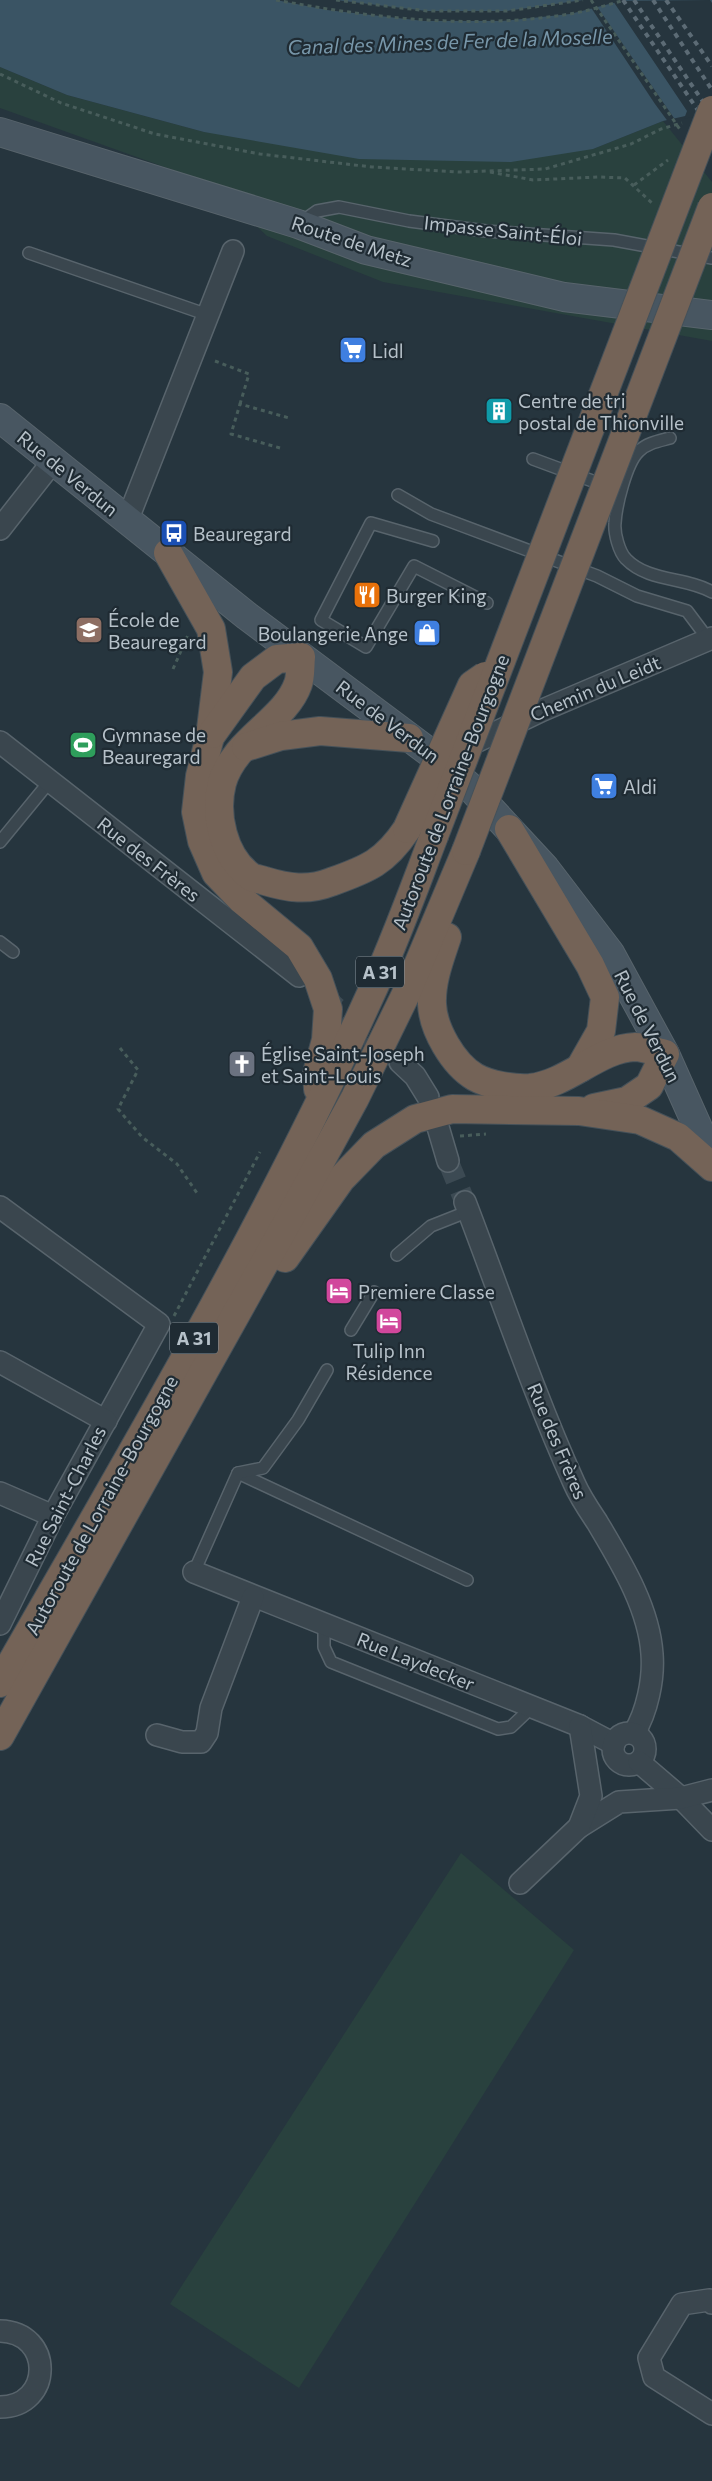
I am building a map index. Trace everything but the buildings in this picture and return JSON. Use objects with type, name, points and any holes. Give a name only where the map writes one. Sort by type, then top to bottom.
[{"type":"highway","name":"Autoroute de Lorraine-Bourgogne","points":[[0,1683],[182,1362],[318,1106],[369,998],[434,836],[712,110]]},
{"type":"highway","name":"Autoroute de Lorraine-Bourgogne","points":[[0,1736],[205,1371],[355,1098],[405,996],[466,851],[712,207]]},
{"type":"highway","points":[[168,554],[211,629],[218,672],[210,737],[200,776],[196,812],[202,840],[216,873],[242,900],[298,948],[318,979],[328,1009],[326,1040],[317,1072],[318,1106]]},
{"type":"highway","points":[[210,737],[253,676],[277,659],[301,658],[298,684],[282,707],[231,762],[222,784],[218,819],[230,851],[251,876],[286,888],[321,886],[370,868],[397,843],[407,829],[472,685],[499,666]]},
{"type":"highway","points":[[242,748],[281,736],[320,731],[410,738]]},
{"type":"highway","points":[[509,829],[590,965],[605,997],[601,1031],[580,1068]]},
{"type":"highway","points":[[466,851],[453,921],[437,967],[432,1004],[437,1027],[448,1050],[474,1076],[502,1086],[530,1088],[557,1081],[612,1053],[636,1047],[665,1054],[649,1086],[627,1101],[579,1111]]},
{"type":"highway","points":[[205,1371],[341,1180],[374,1145],[415,1119],[452,1109],[579,1111],[640,1120],[678,1137],[712,1168]]},
{"type":"main road","name":"Route de Metz","points":[[0,132],[298,224],[366,250],[564,297],[712,315]]},
{"type":"main road","name":"Rue de Verdun","points":[[0,418],[168,554],[301,658],[410,738],[450,770],[509,829],[545,868],[610,953],[665,1054],[712,1159]]},
{"type":"street","points":[[127,521],[233,251]]},
{"type":"street","points":[[0,529],[54,460]]},
{"type":"street","name":"Chemin du Leidt","points":[[450,770],[478,739],[709,639]]},
{"type":"street","name":"Rue des Frères","points":[[0,742],[299,976]]},
{"type":"street","points":[[400,1062],[415,1076],[428,1098]]},
{"type":"street","points":[[438,1127],[448,1161]]},
{"type":"street","points":[[0,1206],[159,1324],[106,1421]]},
{"type":"street","name":"Rue des Frères","points":[[467,1206],[539,1400],[574,1486],[612,1547],[642,1609],[652,1653],[650,1683],[642,1720],[634,1734]]},
{"type":"street","name":"Rue Saint-Charles","points":[[0,1362],[106,1421],[53,1516],[0,1624]]},
{"type":"street","points":[[0,1493],[53,1516]]},
{"type":"street","name":"Rue Laydecker","points":[[194,1572],[580,1726],[614,1744]]},
{"type":"street","points":[[157,1735],[191,1744],[201,1742],[207,1733],[212,1708],[253,1597]]},
{"type":"street","points":[[579,1828],[590,1796],[580,1726]]},
{"type":"street","points":[[624,1734],[634,1734],[645,1744],[645,1754],[639,1762],[629,1765],[620,1762],[614,1754],[614,1744],[624,1734]]},
{"type":"street","points":[[639,1762],[681,1798],[712,1830]]},
{"type":"street","points":[[520,1883],[579,1828],[619,1802],[681,1798],[712,1790]]},
{"type":"street","points":[[712,2303],[709,2300],[682,2304],[649,2358],[654,2377],[712,2414]]},
{"type":"street","points":[[0,2331],[14,2332],[24,2337],[34,2346],[39,2358],[41,2371],[38,2384],[31,2394],[21,2402],[0,2406]]},
{"type":"lane","name":"Impasse Saint-Éloi","points":[[298,224],[317,210],[339,207],[409,221],[486,231],[614,240],[712,258]]},
{"type":"lane","points":[[28,253],[208,315]]},
{"type":"lane","points":[[670,438],[651,443],[638,452],[624,478],[614,524],[617,539],[626,559],[646,572],[712,592]]},
{"type":"lane","points":[[533,459],[621,491]]},
{"type":"lane","points":[[398,495],[431,514],[597,576],[637,596],[687,611],[709,639]]},
{"type":"lane","points":[[433,541],[371,524],[321,620],[366,647],[414,566],[486,603]]},
{"type":"lane","points":[[0,842],[50,781]]},
{"type":"lane","points":[[0,942],[13,952]]},
{"type":"lane","points":[[397,1255],[430,1226],[467,1206]]},
{"type":"lane","points":[[351,1330],[374,1292]]},
{"type":"lane","points":[[238,1473],[263,1468],[298,1420],[327,1370]]},
{"type":"lane","points":[[194,1572],[238,1473]]},
{"type":"lane","points":[[238,1473],[467,1580]]},
{"type":"lane","points":[[324,1625],[324,1647],[331,1662],[498,1729],[511,1727],[532,1707]]},
{"type":"path","points":[[276,0],[328,10],[424,21],[502,21],[570,14],[625,0]]},
{"type":"path","points":[[336,0],[427,11],[507,10],[583,0]]},
{"type":"path","points":[[592,0],[684,136]]},
{"type":"path","points":[[0,74],[61,103],[155,134],[260,154],[372,167],[459,172],[545,169],[631,144],[661,129],[686,122]]},
{"type":"path","points":[[634,185],[674,156]]},
{"type":"path","points":[[485,171],[533,180],[624,178],[634,185],[658,209]]},
{"type":"path","points":[[214,361],[249,374],[232,434],[280,448]]},
{"type":"path","points":[[240,404],[289,418]]},
{"type":"path","points":[[173,669],[196,618],[199,606]]},
{"type":"path","points":[[120,1048],[138,1070],[118,1109],[142,1137],[177,1164],[197,1193]]},
{"type":"path","points":[[159,1324],[173,1317],[260,1152]]},
{"type":"green space","points":[[0,67],[67,95],[204,132],[593,149],[663,121],[712,182],[712,341],[383,282],[267,236],[212,184],[0,108]]},
{"type":"green space","points":[[461,1853],[574,1950],[299,2388],[170,2304]]},
{"type":"water","name":"Canal des Mines de Fer de la Moselle","points":[[0,0],[276,0],[327,10],[424,21],[502,21],[570,14],[625,0],[712,0],[712,110],[663,121],[593,149],[511,162],[359,159],[204,132],[67,95],[0,67]]},
{"type":"water","points":[[336,0],[583,0],[507,11],[427,11]]},
{"type":"pier","points":[[710,0],[712,3],[712,112],[684,119],[687,111],[613,1]]},
{"type":"pier","points":[[596,5],[676,121],[669,123],[655,104],[590,6]]},
{"type":"tunnel","points":[[321,994],[392,1056]]},
{"type":"tunnel","points":[[448,1161],[465,1202]]},
{"type":"railway","points":[[623,0],[712,131]]},
{"type":"railway","points":[[634,0],[712,115]]},
{"type":"railway","points":[[653,0],[712,90]]},
{"type":"railway","points":[[666,0],[712,66]]},
{"type":"place","name":"Lidl","points":[[353,350]]},
{"type":"place","name":"Centre de tri postal de Thionville","points":[[499,411]]},
{"type":"place","name":"Beauregard","points":[[174,533]]},
{"type":"place","name":"Burger King","points":[[367,595]]},
{"type":"place","name":"École de Beauregard","points":[[89,630]]},
{"type":"place","name":"Boulangerie Ange","points":[[427,633]]},
{"type":"place","name":"Gymnase de Beauregard","points":[[83,745]]},
{"type":"place","name":"Aldi","points":[[604,786]]},
{"type":"place","name":"Église Saint-Joseph et Saint-Louis","points":[[242,1064]]},
{"type":"place","name":"Premiere Classe","points":[[339,1291]]},
{"type":"place","name":"Tulip Inn Résidence","points":[[389,1321]]}]
